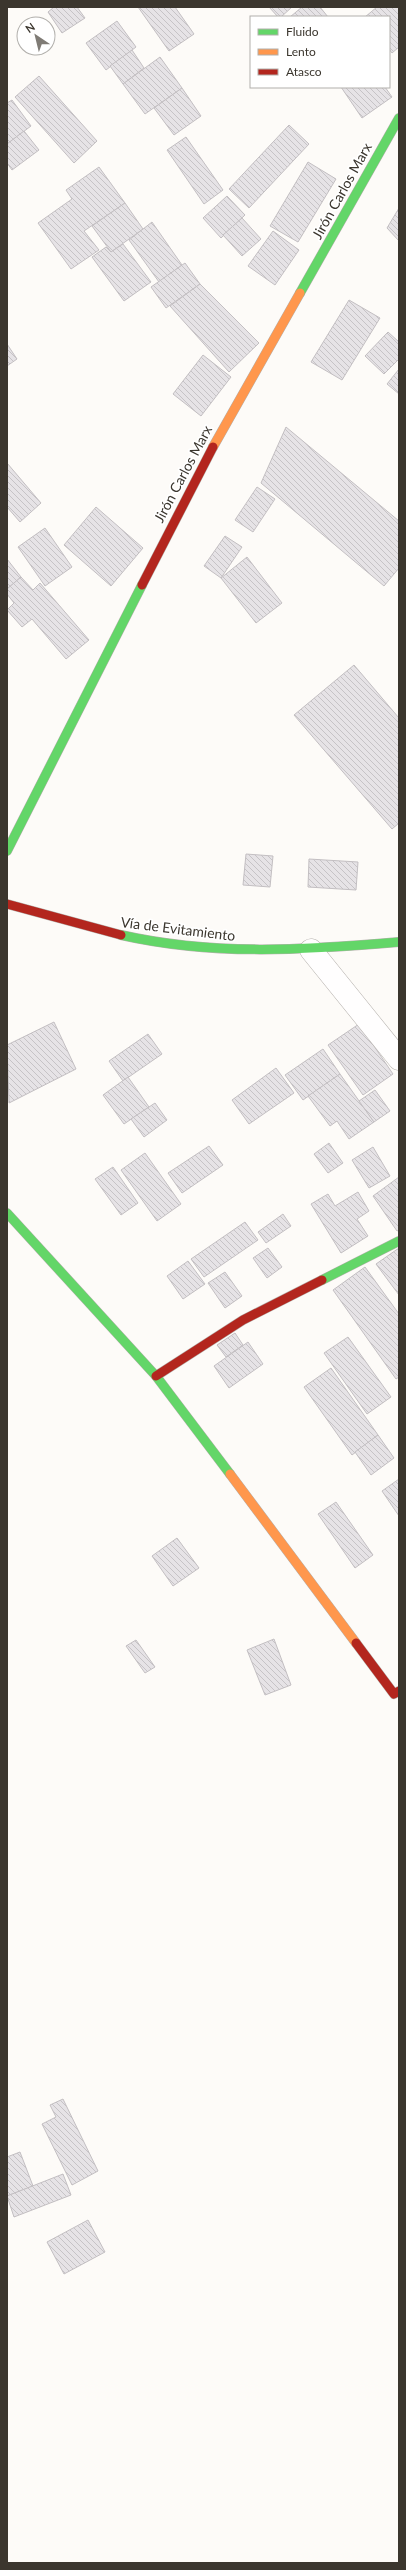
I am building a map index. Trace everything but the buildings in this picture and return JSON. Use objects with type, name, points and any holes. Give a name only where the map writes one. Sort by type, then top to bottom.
[{"type":"main road","name":"Jirón Carlos Marx","points":[[7,851],[193,483],[399,118]]},
{"type":"main road","name":"Vía de Evitamiento","points":[[7,904],[114,936],[217,950],[311,950],[399,942]]},
{"type":"main road","points":[[7,1213],[156,1376],[397,1695]]},
{"type":"main road","points":[[156,1376],[243,1320],[399,1241]]},
{"type":"street","points":[[311,950],[399,1059]]},
{"type":"traffic: fast","points":[[300,293],[399,118]]},
{"type":"traffic: fast","points":[[7,851],[142,585]]},
{"type":"traffic: fast","points":[[121,935],[156,942],[225,949],[294,949],[399,942]]},
{"type":"traffic: fast","points":[[7,1213],[156,1376],[230,1474]]},
{"type":"traffic: fast","points":[[322,1280],[399,1241]]},
{"type":"traffic: slow","points":[[213,447],[300,293]]},
{"type":"traffic: slow","points":[[230,1474],[356,1643]]},
{"type":"traffic: jam","points":[[142,585],[213,447]]},
{"type":"traffic: jam","points":[[7,904],[121,935]]},
{"type":"traffic: jam","points":[[156,1376],[243,1320],[322,1280]]},
{"type":"traffic: jam","points":[[356,1643],[394,1694],[399,1691]]}]
